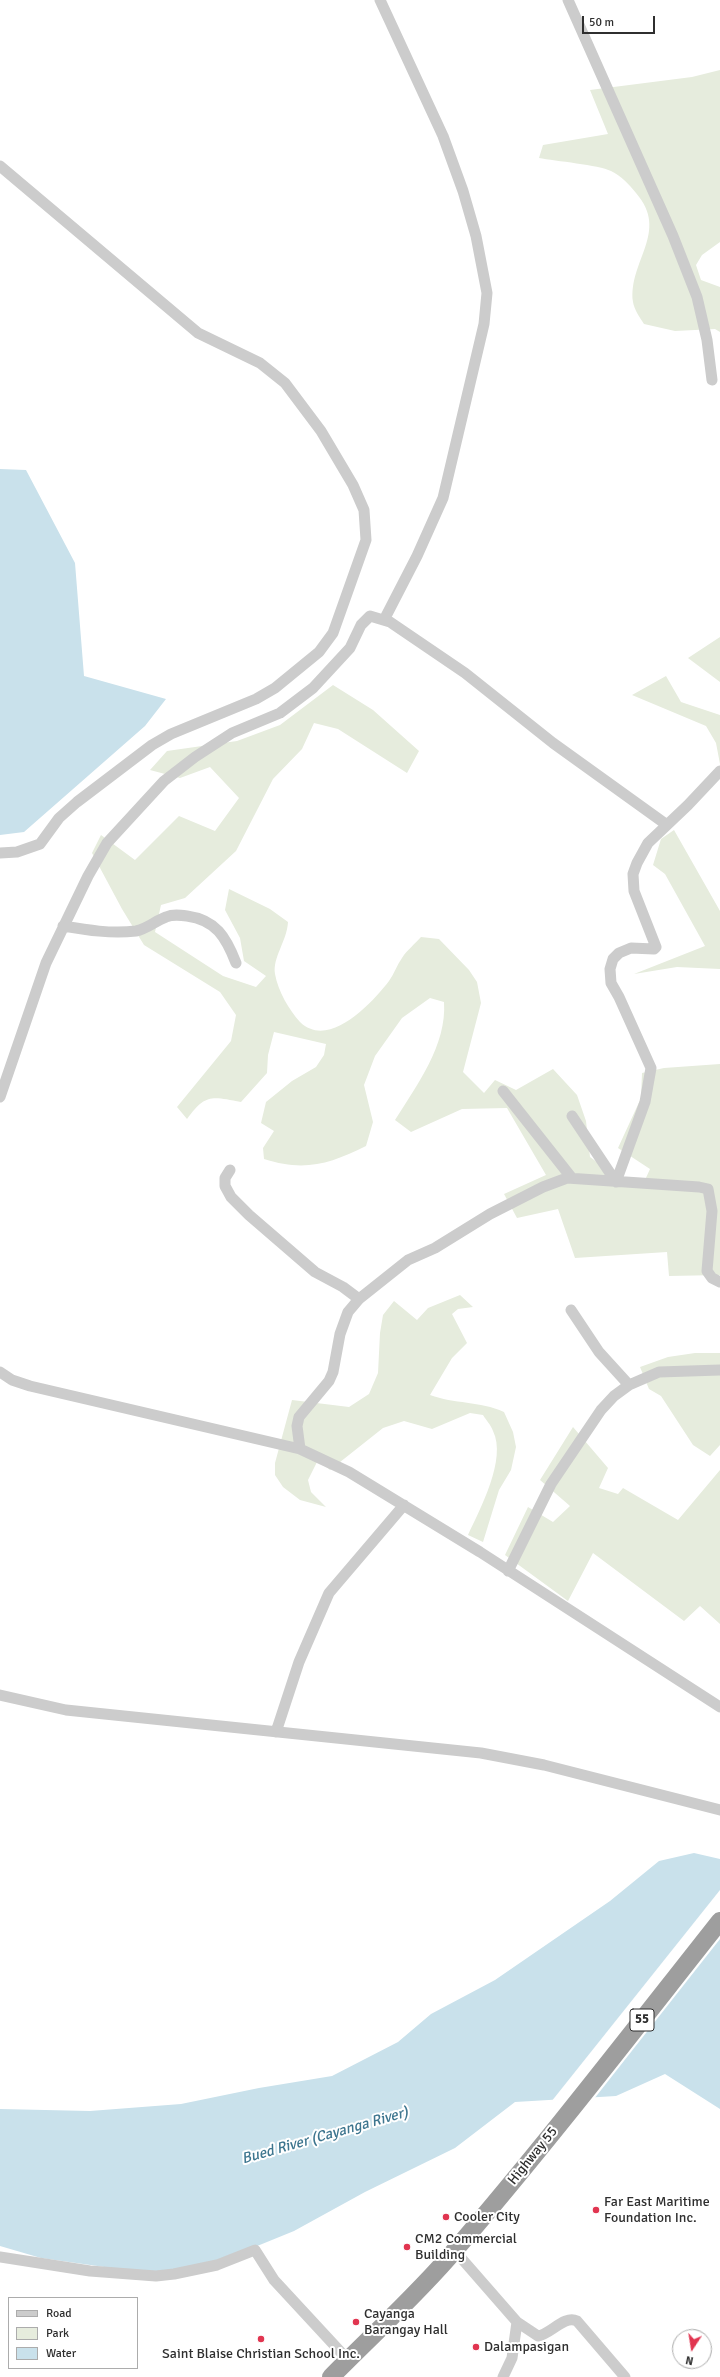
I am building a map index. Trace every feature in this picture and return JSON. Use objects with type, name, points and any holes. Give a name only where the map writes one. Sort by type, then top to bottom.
[{"type":"highway","name":"Highway 55","points":[[331,2377],[455,2251],[720,1921]]},
{"type":"street","points":[[380,0],[443,136],[468,206],[487,293],[484,324],[443,498],[413,563],[384,620]]},
{"type":"street","points":[[568,0],[673,236],[697,297],[707,340],[712,380]]},
{"type":"street","points":[[0,166],[198,333],[260,363],[285,383],[321,431],[353,485],[364,510],[366,540],[336,627],[319,652],[275,688],[256,699],[171,734],[152,746],[76,802],[59,818],[40,844],[17,852],[0,853]]},
{"type":"street","points":[[0,1097],[24,1023],[46,963],[63,926],[107,843],[164,781],[195,756],[232,733],[280,713],[313,688],[350,648],[367,617],[374,616],[384,620],[465,673],[553,744],[667,825]]},
{"type":"street","points":[[616,1182],[644,1102],[650,1068],[619,997],[611,983],[610,969],[613,959],[619,952],[631,948],[656,948],[634,892],[633,874],[648,843],[720,771]]},
{"type":"street","points":[[63,926],[105,932],[122,932],[145,929],[172,915],[194,917],[205,920],[218,930],[232,952],[236,963]]},
{"type":"street","points":[[503,1092],[570,1177]]},
{"type":"street","points":[[572,1116],[616,1182]]},
{"type":"street","points":[[230,1170],[225,1178],[225,1186],[232,1197],[249,1215],[315,1272],[343,1287],[358,1299]]},
{"type":"street","points":[[300,1449],[297,1426],[299,1417],[329,1381],[333,1372],[342,1325],[348,1312],[358,1299],[408,1260],[435,1248],[490,1214],[543,1187],[570,1177],[616,1182],[699,1187],[708,1189],[712,1211],[707,1271],[712,1278],[720,1282]]},
{"type":"street","points":[[571,1310],[599,1352],[629,1385]]},
{"type":"street","points":[[508,1571],[551,1484],[601,1410],[614,1396],[629,1385],[659,1372],[720,1370]]},
{"type":"street","points":[[0,1372],[12,1380],[43,1389],[300,1449],[333,1463],[404,1505],[720,1707]]},
{"type":"street","points":[[276,1732],[299,1662],[329,1593],[404,1505]]},
{"type":"street","points":[[0,1695],[66,1710],[480,1753],[544,1765],[720,1810]]},
{"type":"street","points":[[0,2257],[90,2271],[156,2276],[174,2274],[217,2265],[255,2250],[274,2280],[348,2360]]},
{"type":"street","points":[[455,2251],[517,2322],[538,2336],[544,2335],[565,2321],[577,2321],[625,2377]]},
{"type":"street","points":[[503,2377],[512,2358],[517,2322]]},
{"type":"green space","points":[[720,70],[720,242],[702,255],[696,265],[701,280],[720,287],[720,332],[715,329],[675,331],[644,324],[637,313],[633,302],[633,287],[649,234],[649,221],[645,207],[628,183],[611,171],[587,165],[539,158],[543,145],[608,134],[590,90],[692,77]]},
{"type":"green space","points":[[720,637],[720,682],[688,658]]},
{"type":"green space","points":[[666,676],[681,702],[720,715],[720,764],[716,743],[706,726],[632,695]]},
{"type":"green space","points":[[333,685],[373,710],[419,751],[407,773],[338,729],[314,723],[302,749],[273,779],[236,851],[185,898],[161,905],[155,932],[223,976],[256,987],[266,976],[244,961],[240,938],[225,910],[229,889],[270,909],[288,922],[275,968],[276,980],[281,993],[288,1006],[300,1022],[311,1029],[324,1030],[336,1027],[349,1020],[372,1001],[389,981],[404,955],[421,937],[439,939],[469,970],[477,982],[481,1003],[463,1072],[484,1093],[495,1080],[516,1090],[553,1069],[577,1095],[586,1121],[590,1157],[621,1180],[645,1180],[650,1169],[618,1148],[641,1098],[642,1073],[664,1068],[720,1064],[720,1275],[669,1276],[667,1252],[575,1258],[558,1209],[517,1218],[504,1194],[546,1175],[507,1108],[462,1109],[411,1132],[395,1120],[421,1079],[436,1049],[444,1018],[444,1002],[430,998],[402,1018],[375,1056],[364,1085],[373,1122],[366,1146],[353,1152],[328,1161],[304,1165],[278,1163],[264,1159],[263,1148],[274,1131],[261,1123],[266,1102],[292,1081],[316,1067],[324,1055],[326,1044],[274,1032],[268,1055],[267,1073],[241,1102],[215,1098],[210,1099],[199,1105],[187,1119],[177,1107],[231,1041],[236,1015],[220,992],[144,945],[122,909],[92,853],[101,835],[135,860],[179,816],[215,831],[239,798],[210,767],[180,778],[150,770],[167,751],[237,741],[280,725]]},
{"type":"green space","points":[[674,830],[720,911],[720,969],[677,967],[634,974],[705,946],[665,874],[653,865],[661,839]]},
{"type":"green space","points":[[460,1295],[473,1307],[458,1309],[452,1314],[467,1343],[452,1358],[430,1395],[448,1400],[495,1408],[504,1412],[513,1432],[516,1447],[511,1470],[499,1490],[483,1542],[468,1535],[485,1498],[497,1455],[493,1431],[483,1415],[470,1413],[432,1429],[404,1421],[383,1428],[330,1470],[318,1460],[308,1480],[311,1492],[326,1507],[300,1500],[283,1487],[275,1475],[275,1463],[292,1400],[349,1407],[369,1394],[378,1373],[380,1333],[383,1315],[394,1301],[417,1320],[428,1308]]},
{"type":"green space","points":[[695,1353],[720,1353],[720,1445],[710,1456],[693,1445],[661,1396],[649,1389],[640,1367],[668,1357]]},
{"type":"green space","points":[[573,1427],[608,1468],[599,1488],[618,1494],[623,1488],[678,1520],[720,1470],[720,1624],[700,1606],[684,1621],[593,1553],[568,1601],[505,1555],[528,1507],[553,1522],[570,1506],[540,1480]]},
{"type":"water","points":[[0,469],[26,470],[75,563],[84,676],[166,699],[145,726],[24,832],[0,835]]},
{"type":"water","name":"Bued River (Cayanga River)","points":[[694,1853],[720,1859],[720,2109],[665,2074],[616,2096],[515,2102],[455,2148],[365,2192],[294,2231],[213,2264],[147,2273],[41,2258],[0,2246],[0,2109],[90,2111],[181,2104],[259,2088],[332,2076],[398,2042],[431,2014],[495,1980],[610,1901],[659,1861]]},
{"type":"pier","points":[[720,1890],[720,1939],[594,2099],[551,2102]]},
{"type":"place","name":"Far East Maritime Foundation Inc.","points":[[596,2210]]},
{"type":"place","name":"Cooler City","points":[[446,2217]]},
{"type":"place","name":"CM2 Commercial Building","points":[[407,2247]]},
{"type":"place","name":"Cayanga Barangay Hall","points":[[356,2322]]},
{"type":"place","name":"Saint Blaise Christian School Inc.","points":[[261,2339]]},
{"type":"place","name":"Dalampasigan","points":[[476,2347]]}]
